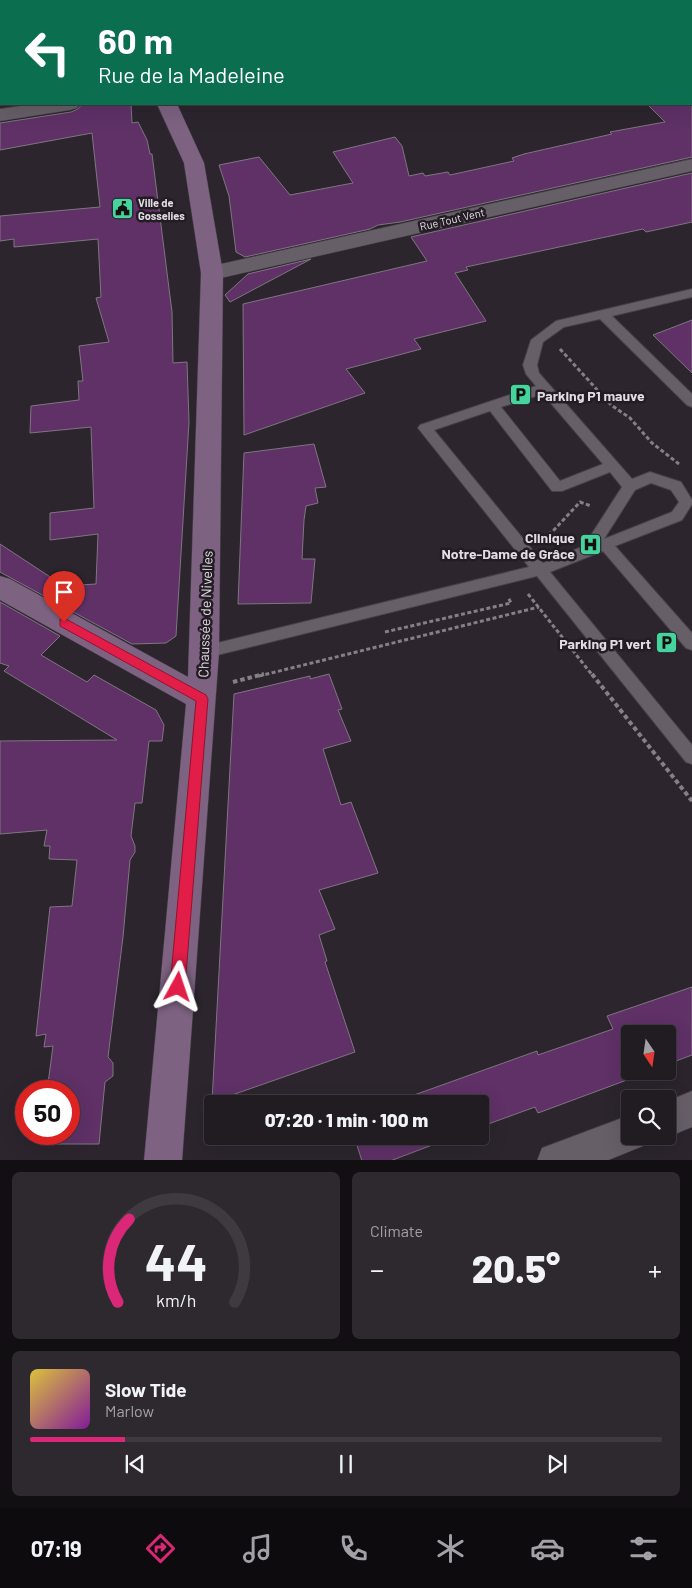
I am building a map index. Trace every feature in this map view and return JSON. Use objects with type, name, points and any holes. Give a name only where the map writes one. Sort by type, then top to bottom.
[{"type":"main road","name":"Chaussée de Nivelles","points":[[163,1160],[206,652],[212,273],[194,163],[166,105]]},
{"type":"main road","points":[[0,587],[202,699]]},
{"type":"street","points":[[0,116],[64,105]]},
{"type":"street","name":"Rue Tout Vent","points":[[212,273],[692,165]]},
{"type":"street","points":[[676,1116],[692,1110]]},
{"type":"street","points":[[572,1158],[621,1137]]},
{"type":"lane","points":[[630,486],[533,374],[530,365],[537,340],[560,324],[692,293]]},
{"type":"lane","points":[[603,314],[692,402]]},
{"type":"lane","points":[[545,388],[425,428],[692,757]]},
{"type":"lane","points":[[492,405],[557,487],[613,466]]},
{"type":"lane","points":[[206,652],[539,570],[677,516],[686,502],[676,486],[650,477],[630,486],[590,550]]},
{"type":"lane","points":[[605,544],[692,644]]},
{"type":"path","points":[[546,334],[611,405],[630,418],[652,443],[683,466]]},
{"type":"path","points":[[513,576],[692,801]]},
{"type":"path","points":[[202,699],[217,686],[539,607]]},
{"type":"building","points":[[81,105],[131,105],[132,123],[138,122],[147,140],[150,154],[152,154],[172,312],[173,363],[187,362],[189,422],[176,636],[166,643],[132,644],[0,572],[0,544],[64,586],[96,584],[98,534],[50,540],[50,513],[94,508],[91,427],[30,433],[31,406],[79,400],[78,381],[83,381],[79,346],[109,342],[96,298],[101,297],[98,239],[14,247],[14,239],[0,241],[0,216],[100,207],[92,133],[0,150],[0,123],[71,112]]},
{"type":"building","points":[[648,105],[692,105],[692,157],[400,222],[378,225],[370,229],[245,257],[236,252],[229,196],[219,165],[259,157],[290,195],[353,183],[333,152],[395,137],[402,146],[409,176],[423,173],[425,176],[448,172],[450,175],[514,161],[512,158],[524,154],[612,134],[610,132],[665,122]]},
{"type":"building","points":[[692,173],[692,222],[646,232],[643,229],[466,267],[468,270],[455,273],[486,321],[414,339],[421,349],[346,369],[365,393],[244,435],[243,304],[427,261],[411,237]]},
{"type":"building","points":[[311,259],[230,302],[225,295],[248,274]]},
{"type":"building","points":[[692,320],[692,373],[653,335]]},
{"type":"building","points":[[314,444],[326,487],[315,488],[318,503],[306,506],[304,520],[302,559],[315,559],[311,603],[238,604],[244,453]]},
{"type":"building","points":[[0,602],[60,636],[41,655],[87,682],[94,675],[156,710],[164,725],[162,741],[149,741],[142,803],[135,803],[131,836],[135,852],[130,860],[123,937],[108,1057],[113,1063],[113,1076],[105,1082],[99,1144],[80,1144],[80,1080],[48,1080],[53,1046],[44,1047],[46,1034],[36,1036],[50,907],[72,906],[77,860],[49,859],[50,846],[44,846],[47,830],[0,834],[0,741],[117,740],[4,671],[9,666],[0,663]]},
{"type":"building","points":[[329,674],[342,709],[338,710],[351,741],[323,749],[341,805],[351,802],[378,873],[319,890],[335,929],[319,935],[327,961],[325,962],[355,1052],[232,1095],[212,1095],[234,694],[310,676],[310,679]]},
{"type":"building","points":[[692,987],[692,1055],[676,1061],[676,1025],[621,1025],[621,1080],[626,1080],[538,1113],[535,1107],[489,1124],[489,1095],[414,1095],[537,1051],[538,1055],[613,1029],[607,1016]]},
{"type":"building","points":[[357,1145],[432,1145],[393,1160],[362,1160]]},
{"type":"place","name":"Ville de Gosselies","points":[[122,208]]},
{"type":"place","name":"Parking P1 mauve","points":[[521,395]]},
{"type":"place","name":"Clinique Notre-Dame de Grâce","points":[[591,545]]},
{"type":"place","name":"Parking P1 vert","points":[[667,643]]},
{"type":"route","points":[[64,622],[202,699],[178,987]]}]
